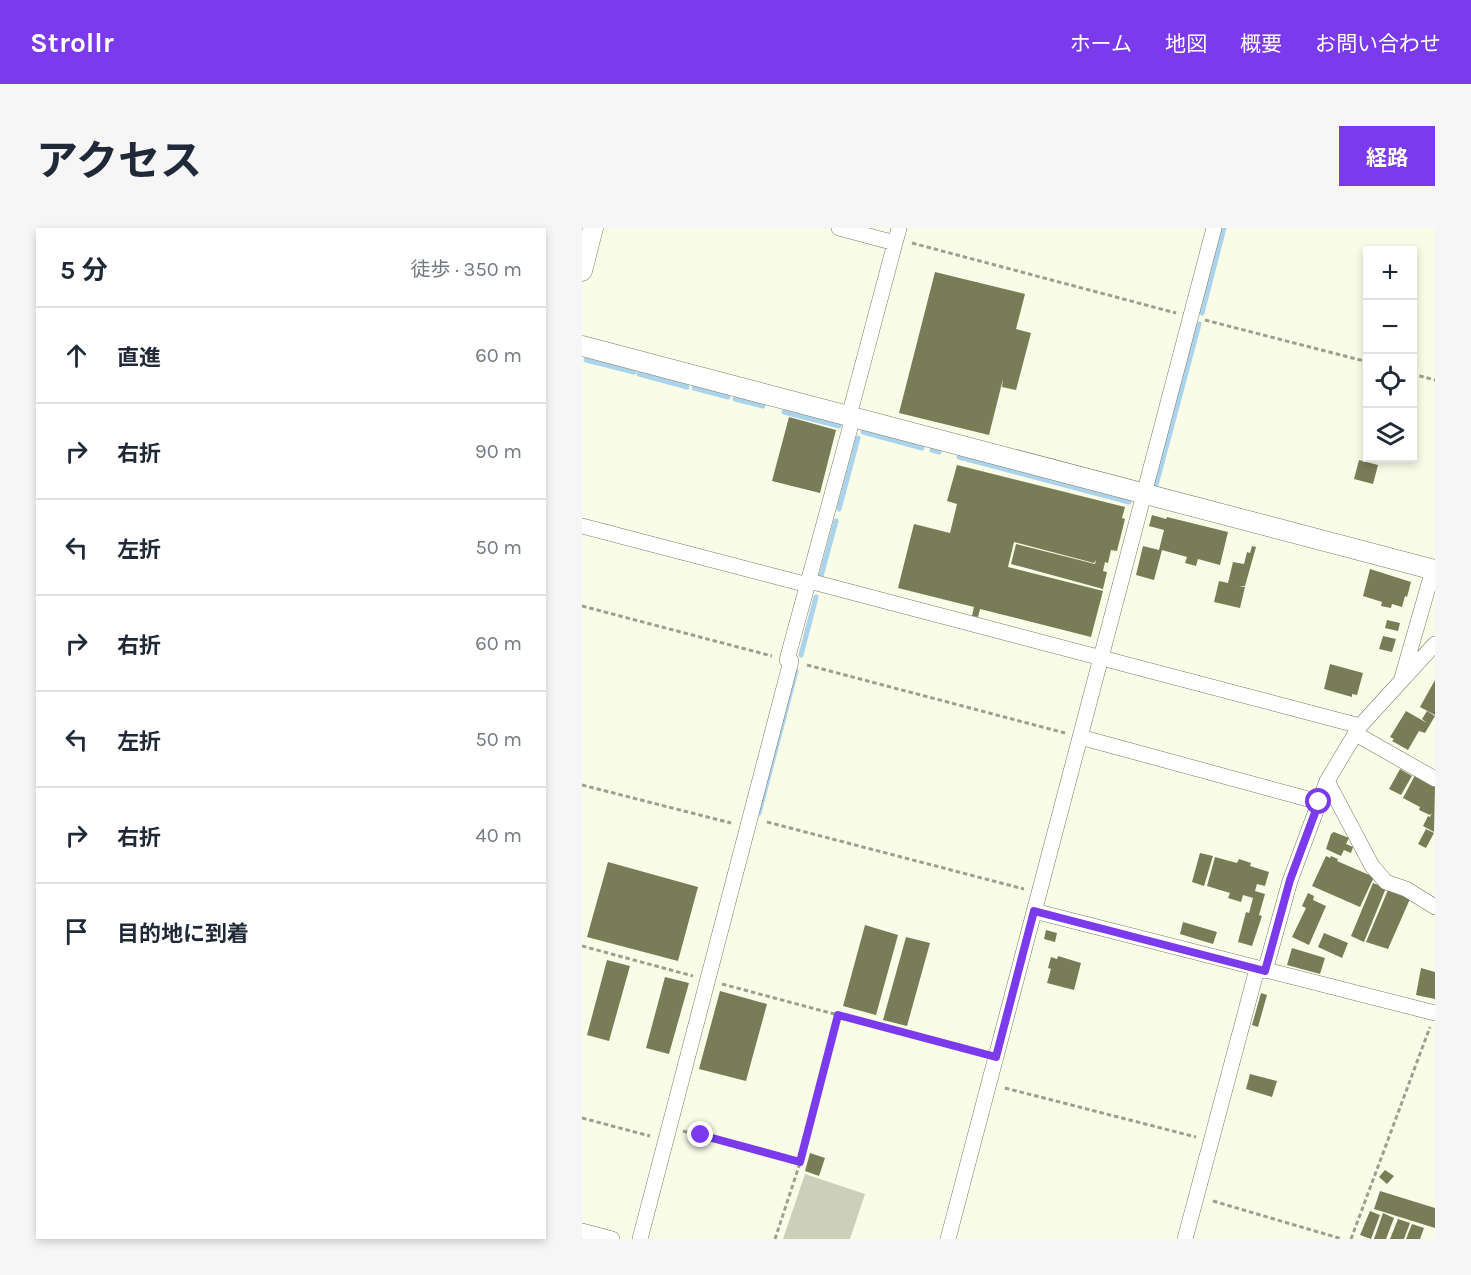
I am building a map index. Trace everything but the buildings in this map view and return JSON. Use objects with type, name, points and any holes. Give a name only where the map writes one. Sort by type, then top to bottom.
[{"type":"street","points":[[582,271],[593,228]]},
{"type":"street","points":[[640,1239],[749,822],[897,237],[839,228]]},
{"type":"street","points":[[948,1239],[1214,228]]},
{"type":"street","points":[[582,346],[1435,570],[1402,681]]},
{"type":"street","points":[[582,526],[1102,658],[1358,730],[1435,779]]},
{"type":"street","points":[[1185,1239],[1261,970],[1290,880],[1327,781],[1358,730],[1435,644]]},
{"type":"street","points":[[1080,737],[1319,802]]},
{"type":"street","points":[[1327,781],[1372,866],[1386,882],[1406,889],[1435,907]]},
{"type":"street","points":[[1034,911],[1261,970],[1433,1019]]},
{"type":"street","points":[[582,1231],[612,1239]]},
{"type":"path","points":[[897,237],[1363,361]]},
{"type":"path","points":[[1417,375],[1435,380]]},
{"type":"path","points":[[582,606],[1080,737]]},
{"type":"path","points":[[582,785],[749,822],[1039,893]]},
{"type":"path","points":[[582,946],[996,1057]]},
{"type":"path","points":[[776,1239],[800,1162],[838,1015]]},
{"type":"path","points":[[1351,1239],[1433,1019]]},
{"type":"path","points":[[989,1083],[1212,1141]]},
{"type":"path","points":[[582,1118],[800,1162]]},
{"type":"path","points":[[1197,1197],[1342,1239]]},
{"type":"green space","points":[[805,1174],[865,1194],[850,1239],[783,1239]]},
{"type":"waterway","points":[[1202,313],[1224,228]]},
{"type":"waterway","points":[[1156,485],[1199,324]]},
{"type":"waterway","points":[[586,360],[634,372]]},
{"type":"waterway","points":[[639,374],[687,387]]},
{"type":"waterway","points":[[694,388],[728,397]]},
{"type":"waterway","points":[[735,399],[763,406]]},
{"type":"waterway","points":[[784,412],[839,426]]},
{"type":"waterway","points":[[863,432],[922,448]]},
{"type":"waterway","points":[[839,509],[858,438]]},
{"type":"waterway","points":[[932,450],[939,452]]},
{"type":"waterway","points":[[959,457],[1129,502]]},
{"type":"waterway","points":[[820,580],[836,521]]},
{"type":"waterway","points":[[801,655],[816,597]]},
{"type":"waterway","points":[[759,813],[796,671]]},
{"type":"route","points":[[701,1135],[800,1162],[838,1015],[996,1057],[1034,911],[1265,971],[1290,880],[1319,802]]}]
